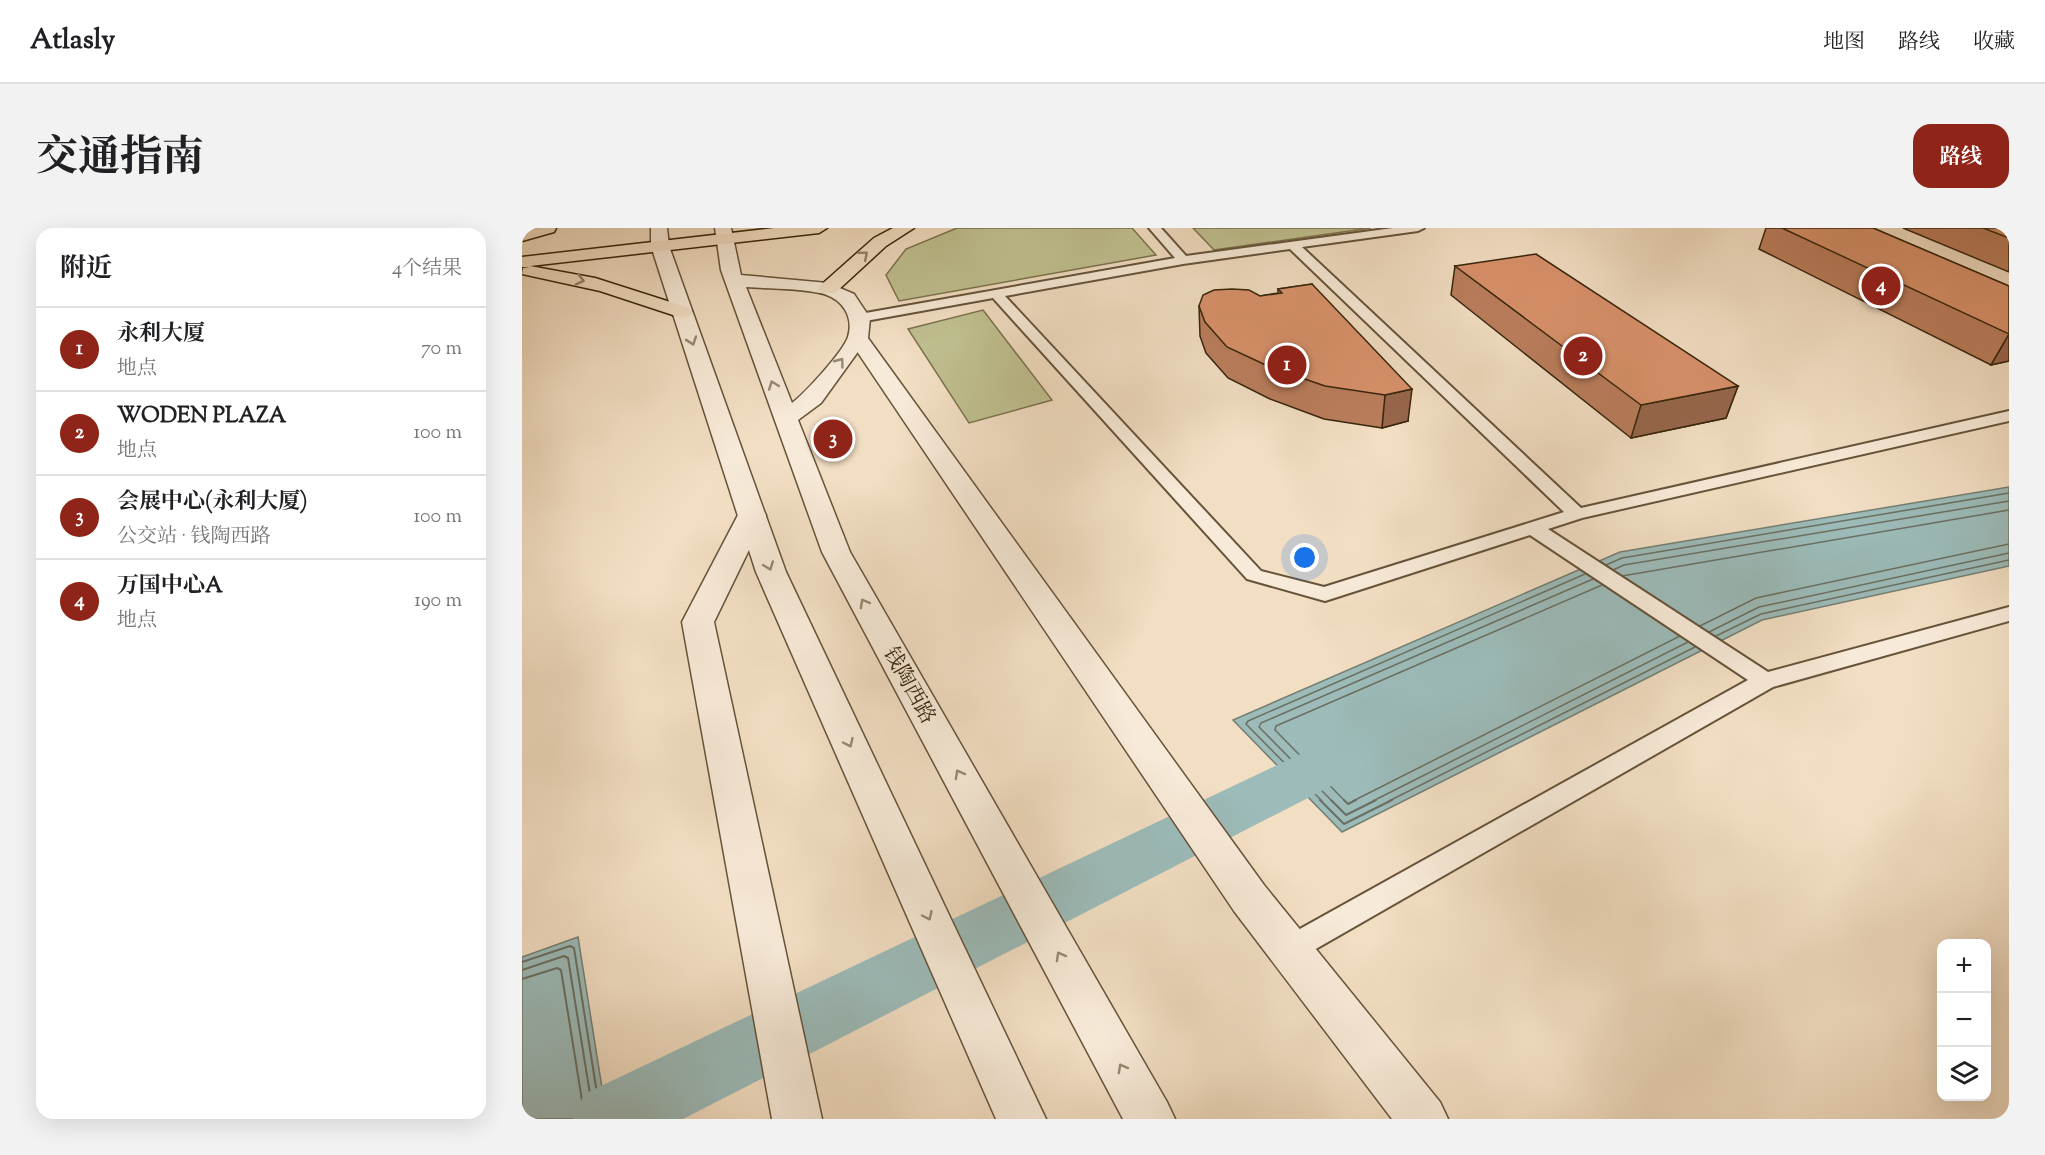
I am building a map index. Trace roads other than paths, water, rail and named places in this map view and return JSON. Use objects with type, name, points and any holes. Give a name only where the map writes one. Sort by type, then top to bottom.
[{"type":"main road","points":[[522,236],[548,228]]},
{"type":"main road","points":[[522,262],[654,233],[724,233],[819,228]]},
{"type":"main road","points":[[828,289],[880,242],[906,228]]},
{"type":"main road","points":[[522,242],[566,238]]},
{"type":"main road","points":[[522,271],[553,274],[619,289],[682,312]]},
{"type":"street","points":[[654,233],[771,572],[1021,1119]]},
{"type":"street","name":"钱陶西路","points":[[724,233],[734,280],[836,552],[1150,1119]]},
{"type":"street","points":[[734,280],[828,289],[846,298],[859,328],[1155,764],[1249,898],[1423,1119]]},
{"type":"street","points":[[786,418],[813,398],[859,328]]},
{"type":"street","points":[[752,515],[698,622],[797,1119]]},
{"type":"lane","points":[[1155,228],[1183,260]]},
{"type":"lane","points":[[859,328],[997,295],[1183,260],[1418,228]]},
{"type":"lane","points":[[1294,246],[1577,514]]},
{"type":"lane","points":[[997,295],[1254,575],[1325,594],[1577,514],[2009,416]]},
{"type":"lane","points":[[1534,529],[1765,681]]},
{"type":"lane","points":[[1290,949],[1765,681],[2009,614]]},
{"type":"water","points":[[2009,487],[2009,566],[1762,620],[1342,832],[1233,720],[1620,552]]},
{"type":"water","points":[[578,937],[607,1119],[522,1119],[522,957]]},
{"type":"waterway","points":[[609,1119],[1352,752]]},
{"type":"place","name":"万国中心A","points":[[1881,286]]},
{"type":"place","name":"WODEN PLAZA","points":[[1583,356]]},
{"type":"place","name":"永利大厦","points":[[1287,365]]},
{"type":"place","name":"会展中心(永利大厦)","points":[[833,439]]}]
